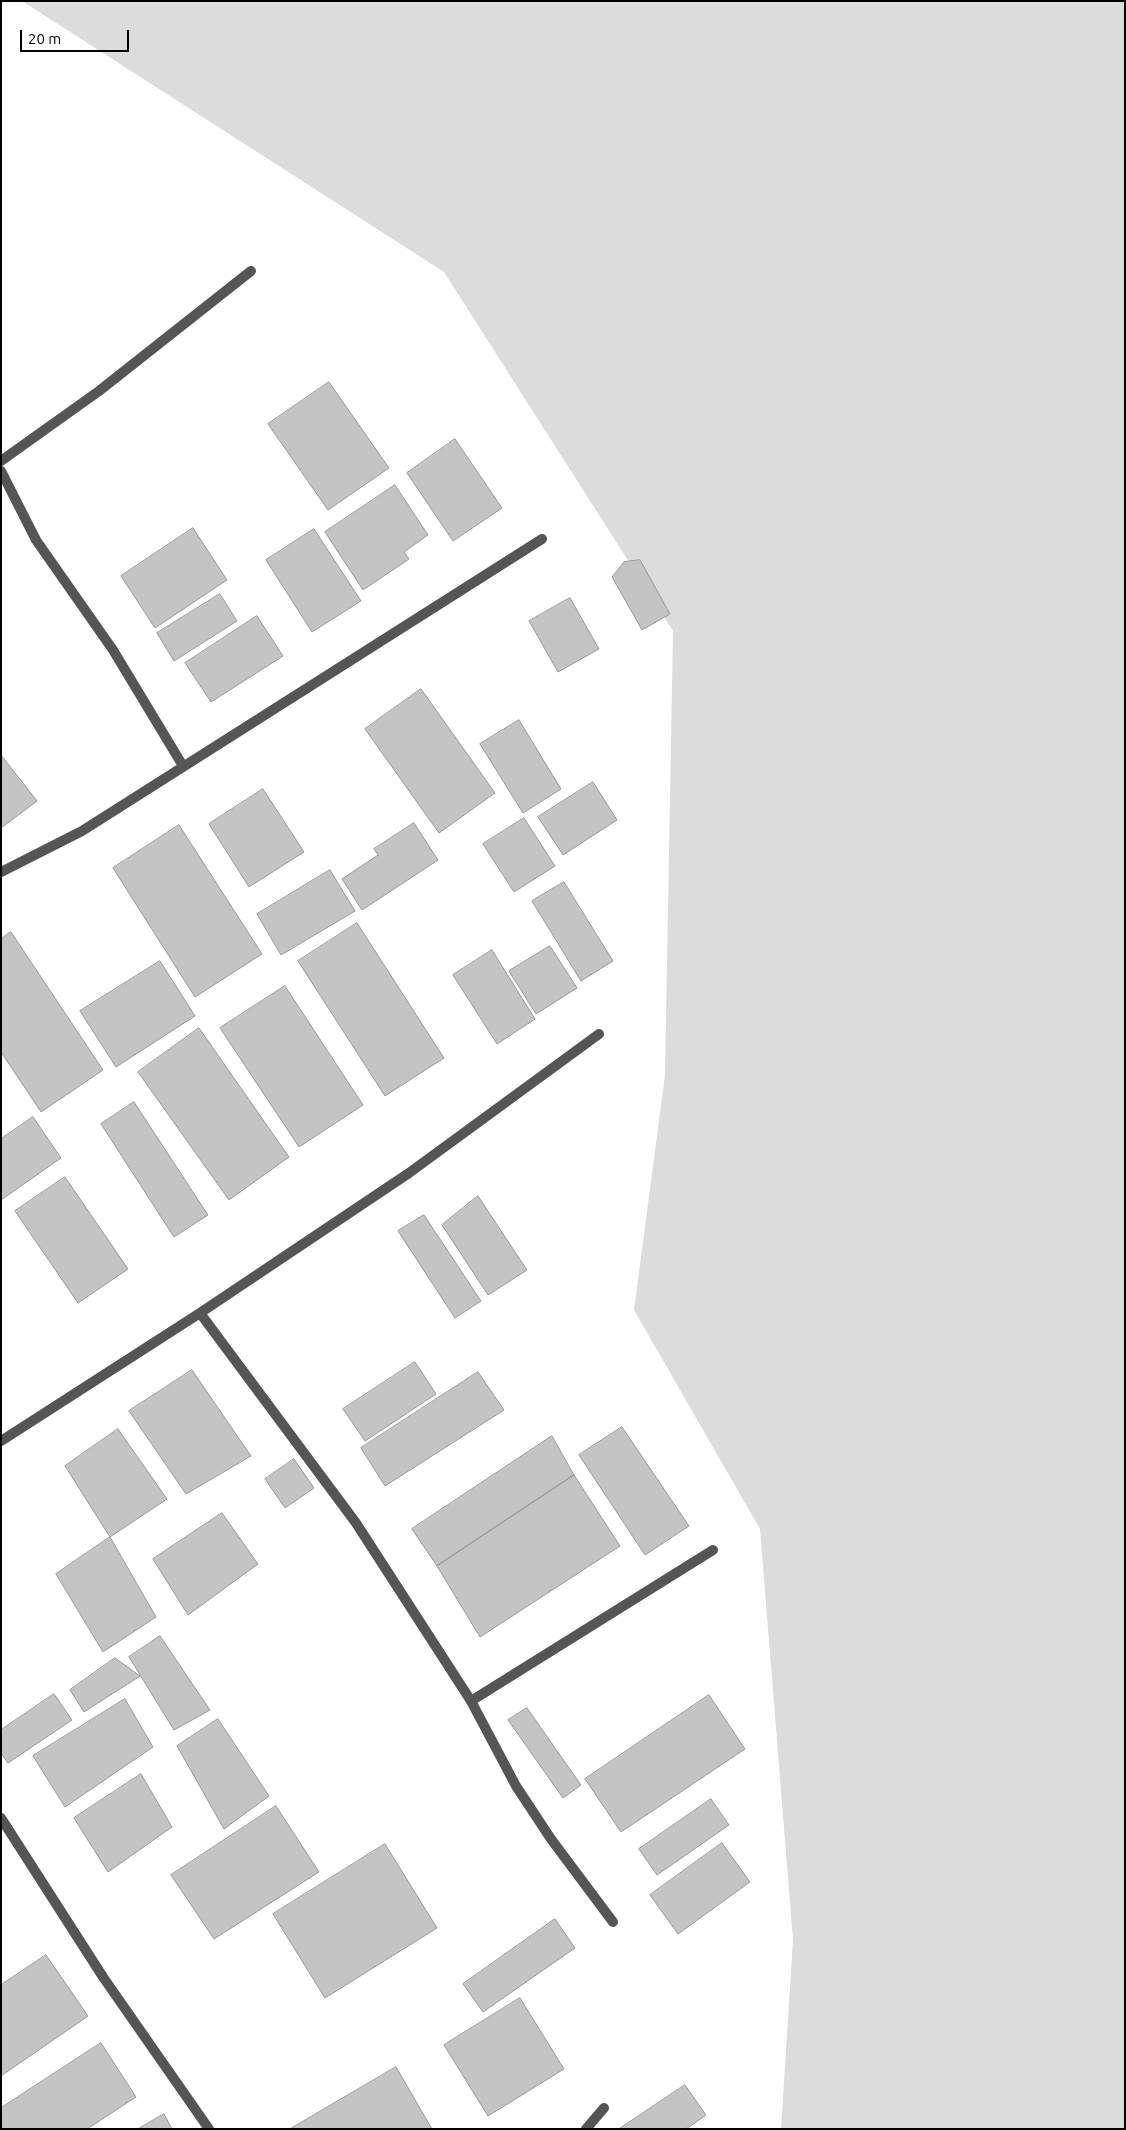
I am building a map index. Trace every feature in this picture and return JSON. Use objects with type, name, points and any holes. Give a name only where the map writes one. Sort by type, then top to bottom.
[{"type":"street","points":[[1,461],[99,391],[251,271]]},
{"type":"street","points":[[1,471],[36,540],[113,650],[183,766]]},
{"type":"street","points":[[1,872],[82,831],[542,539]]},
{"type":"street","points":[[1,1441],[200,1313],[409,1173],[599,1034]]},
{"type":"street","points":[[200,1313],[356,1523],[471,1701],[516,1786],[551,1840],[613,1922]]},
{"type":"street","points":[[471,1701],[712,1550]]},
{"type":"street","points":[[1,1818],[103,1977],[209,2129]]},
{"type":"street","points":[[586,2129],[604,2108]]},
{"type":"shaded area","points":[[22,1],[1125,1],[1125,2129],[781,2129],[793,1940],[760,1529],[634,1310],[665,1075],[673,631],[444,272]]},
{"type":"building","points":[[329,382],[389,468],[328,510],[268,424]]},
{"type":"building","points":[[455,439],[502,508],[453,541],[407,473]]},
{"type":"building","points":[[395,485],[428,535],[404,552],[409,559],[363,590],[325,532]]},
{"type":"building","points":[[193,528],[227,580],[155,628],[121,576]]},
{"type":"building","points":[[314,529],[361,601],[312,632],[266,560]]},
{"type":"building","points":[[640,560],[670,614],[642,630],[612,577],[624,562]]},
{"type":"building","points":[[220,594],[237,621],[174,661],[157,633]]},
{"type":"building","points":[[570,598],[599,649],[558,672],[529,621]]},
{"type":"building","points":[[257,616],[283,656],[211,702],[185,663]]},
{"type":"building","points":[[421,689],[495,793],[439,833],[365,729]]},
{"type":"building","points":[[519,720],[561,789],[523,813],[480,744]]},
{"type":"building","points":[[1,755],[37,801],[1,828]]},
{"type":"building","points":[[593,782],[617,820],[563,855],[538,817]]},
{"type":"building","points":[[263,789],[304,852],[249,887],[209,824]]},
{"type":"building","points":[[524,818],[555,866],[514,892],[483,844]]},
{"type":"building","points":[[414,823],[438,860],[362,910],[342,879],[378,855],[374,849]]},
{"type":"building","points":[[179,825],[262,954],[195,997],[113,868]]},
{"type":"building","points":[[330,870],[355,911],[281,955],[257,914]]},
{"type":"building","points":[[564,882],[613,961],[581,981],[532,901]]},
{"type":"building","points":[[357,923],[444,1058],[385,1096],[298,961]]},
{"type":"building","points":[[11,932],[103,1070],[41,1112],[1,1052],[1,939]]},
{"type":"building","points":[[550,946],[577,988],[536,1014],[509,971]]},
{"type":"building","points":[[492,950],[535,1019],[497,1044],[453,975]]},
{"type":"building","points":[[160,961],[195,1016],[116,1067],[80,1011]]},
{"type":"building","points":[[285,986],[363,1105],[299,1147],[220,1028]]},
{"type":"building","points":[[199,1028],[289,1157],[229,1200],[138,1072]]},
{"type":"building","points":[[134,1102],[208,1215],[174,1237],[101,1124]]},
{"type":"building","points":[[33,1117],[61,1158],[1,1200],[1,1139]]},
{"type":"building","points":[[65,1177],[128,1269],[78,1303],[15,1211]]},
{"type":"building","points":[[478,1196],[527,1270],[488,1295],[442,1225]]},
{"type":"building","points":[[424,1215],[481,1301],[455,1318],[398,1231]]},
{"type":"building","points":[[415,1362],[436,1394],[365,1441],[343,1409]]},
{"type":"building","points":[[192,1370],[251,1456],[186,1494],[129,1411]]},
{"type":"building","points":[[478,1372],[504,1410],[385,1486],[361,1448]]},
{"type":"building","points":[[622,1427],[689,1526],[645,1555],[579,1455]]},
{"type":"building","points":[[118,1429],[167,1499],[110,1537],[65,1466]]},
{"type":"building","points":[[552,1436],[574,1475],[437,1566],[412,1529]]},
{"type":"building","points":[[294,1459],[314,1488],[285,1508],[265,1479]]},
{"type":"building","points":[[574,1475],[620,1546],[480,1637],[437,1566]]},
{"type":"building","points":[[222,1513],[258,1564],[188,1615],[153,1559]]},
{"type":"building","points":[[110,1537],[156,1617],[103,1652],[56,1574]]},
{"type":"building","points":[[160,1636],[210,1710],[174,1730],[129,1657]]},
{"type":"building","points":[[115,1658],[140,1676],[84,1712],[70,1690]]},
{"type":"building","points":[[54,1694],[72,1720],[8,1763],[1,1753],[1,1730]]},
{"type":"building","points":[[709,1695],[745,1749],[621,1832],[585,1779]]},
{"type":"building","points":[[125,1699],[153,1747],[65,1807],[33,1756]]},
{"type":"building","points":[[527,1708],[581,1785],[563,1798],[508,1720]]},
{"type":"building","points":[[218,1719],[269,1796],[224,1829],[177,1746]]},
{"type":"building","points":[[141,1774],[172,1827],[108,1872],[74,1818]]},
{"type":"building","points":[[711,1799],[729,1825],[657,1875],[639,1849]]},
{"type":"building","points":[[276,1806],[319,1872],[214,1939],[171,1875]]},
{"type":"building","points":[[722,1843],[750,1882],[678,1934],[650,1895]]},
{"type":"building","points":[[385,1844],[437,1928],[325,1998],[273,1914]]},
{"type":"building","points":[[555,1919],[575,1948],[483,2012],[463,1984]]},
{"type":"building","points":[[46,1955],[88,2016],[1,2076],[1,1985]]},
{"type":"building","points":[[520,1998],[564,2069],[488,2116],[444,2045]]},
{"type":"building","points":[[101,2043],[136,2097],[87,2129],[1,2129],[1,2108]]},
{"type":"building","points":[[396,2067],[432,2129],[290,2129]]},
{"type":"building","points":[[685,2085],[706,2115],[686,2129],[619,2129]]},
{"type":"building","points":[[164,2114],[172,2129],[138,2129]]}]
